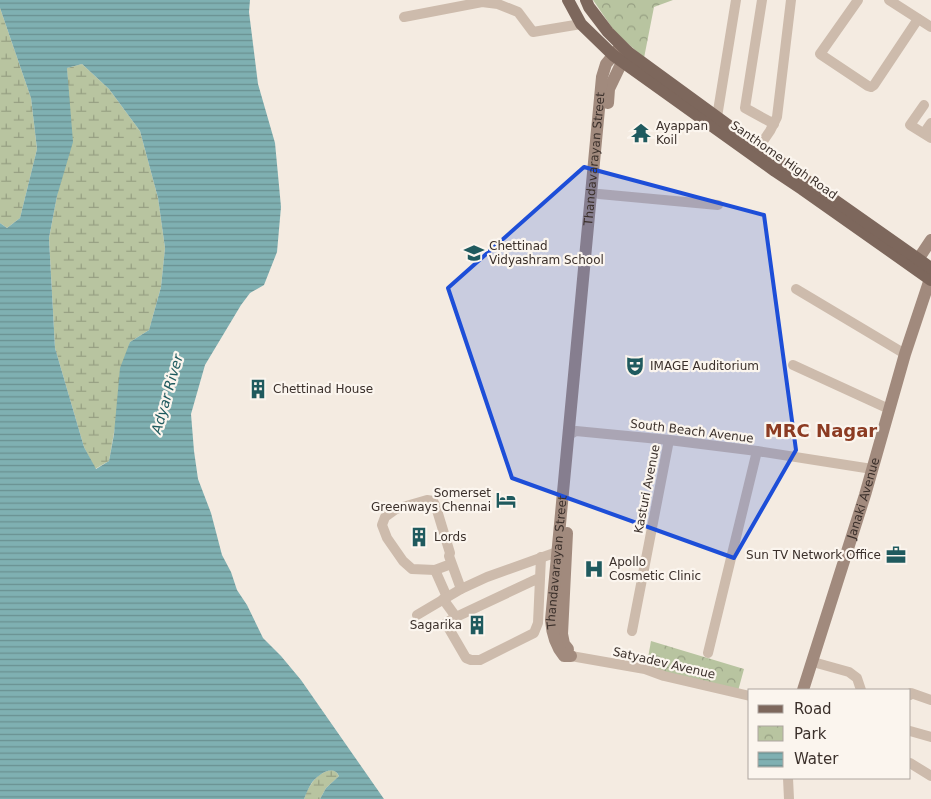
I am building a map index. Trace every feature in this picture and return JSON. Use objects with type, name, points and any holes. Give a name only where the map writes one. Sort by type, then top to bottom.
[{"type":"main road","points":[[568,0],[581,24],[621,54]]},
{"type":"main road","points":[[586,0],[621,54]]},
{"type":"main road","name":"Santhome High Road","points":[[621,54],[759,147],[931,276]]},
{"type":"main road","name":"Santhome High Road","points":[[621,54],[916,263]]},
{"type":"street","points":[[717,117],[736,0]]},
{"type":"street","points":[[762,0],[744,108],[774,124]]},
{"type":"street","points":[[759,147],[777,117],[791,0]]},
{"type":"street","points":[[858,0],[820,54],[871,87],[918,19]]},
{"type":"street","points":[[893,1],[931,28]]},
{"type":"street","points":[[404,17],[482,2],[498,4],[518,12],[533,32],[581,24]]},
{"type":"street","name":"Thandavarayan Street","points":[[586,288],[599,194],[609,89],[621,54]]},
{"type":"street","name":"Thandavarayan Street","points":[[571,656],[564,656],[558,648],[552,632],[551,620],[561,552],[573,433],[602,77],[606,64],[621,54]]},
{"type":"street","points":[[924,105],[910,125],[927,136],[931,123]]},
{"type":"street","points":[[599,194],[718,205]]},
{"type":"street","points":[[916,263],[931,240]]},
{"type":"street","name":"Janaki Avenue","points":[[804,689],[905,354],[931,276]]},
{"type":"street","points":[[796,289],[905,354]]},
{"type":"street","points":[[793,365],[889,409]]},
{"type":"street","name":"South Beach Avenue","points":[[573,433],[669,440],[757,451],[872,469]]},
{"type":"street","name":"Kasturi Avenue","points":[[632,632],[669,440]]},
{"type":"street","points":[[708,653],[757,451]]},
{"type":"street","points":[[451,564],[435,570],[412,569],[403,562],[387,538],[382,525],[385,517],[396,509],[427,500],[433,501],[450,553],[451,564],[461,589]]},
{"type":"street","points":[[417,615],[461,589],[487,577],[541,557],[561,552]]},
{"type":"street","name":"Thandavarayan Street","points":[[561,552],[562,634],[564,644],[571,656]]},
{"type":"street","points":[[534,633],[538,623],[541,557]]},
{"type":"street","points":[[435,570],[445,598],[456,617]]},
{"type":"street","points":[[539,578],[456,617],[447,622],[447,624],[466,658],[471,660],[480,660],[534,633],[552,632]]},
{"type":"street","name":"Satyadev Avenue","points":[[571,656],[645,669],[664,676],[748,696]]},
{"type":"street","points":[[813,662],[849,672],[857,678],[861,689]]},
{"type":"street","points":[[911,694],[931,700]]},
{"type":"street","points":[[911,731],[931,737]]},
{"type":"street","points":[[911,764],[931,776]]},
{"type":"street","points":[[788,779],[789,799]]},
{"type":"highlighted area","points":[[584,167],[764,215],[796,450],[734,558],[512,478],[448,288]]},
{"type":"green space","points":[[593,0],[673,0],[654,7],[644,58],[615,32]]},
{"type":"green space","points":[[0,8],[31,98],[37,149],[20,218],[7,228],[0,223]]},
{"type":"green space","points":[[82,64],[109,89],[140,131],[158,198],[165,248],[161,287],[149,330],[130,342],[109,461],[95,469],[84,447],[55,348],[49,238],[57,196],[68,89],[67,68]]},
{"type":"green space","points":[[651,641],[744,669],[738,691],[646,669]]},
{"type":"green space","points":[[332,770],[339,776],[326,788],[320,799],[304,799],[314,780],[322,773]]},
{"type":"water","name":"Adyar River","points":[[0,0],[250,0],[249,12],[258,84],[275,143],[281,207],[277,252],[264,285],[250,293],[241,305],[205,365],[191,414],[198,479],[211,513],[222,555],[231,572],[237,590],[247,605],[263,638],[301,680],[384,799],[320,799],[326,788],[339,776],[336,772],[329,771],[325,772],[311,784],[304,799],[0,799],[0,223],[7,228],[20,218],[37,149],[31,98],[0,8]],"holes":[[[82,64],[109,89],[140,131],[158,198],[165,248],[161,287],[149,330],[130,342],[120,368],[114,434],[109,461],[96,469],[84,447],[55,348],[49,238],[57,196],[73,142],[67,68]]]},
{"type":"place","name":"Ayappan Koil","points":[[641,133]]},
{"type":"place","name":"Chettinad Vidyashram School","points":[[474,253]]},
{"type":"place","name":"IMAGE Auditorium","points":[[635,366]]},
{"type":"place","name":"Chettinad House","points":[[258,389]]},
{"type":"place","name":"Somerset Greenways Chennai","points":[[506,500]]},
{"type":"place","name":"Lords","points":[[419,537]]},
{"type":"place","name":"Sun TV Network Office","points":[[896,555]]},
{"type":"place","name":"Apollo Cosmetic Clinic","points":[[594,569]]},
{"type":"place","name":"Sagarika","points":[[477,625]]},
{"type":"district","name":"MRC Nagar","points":[[821,430]]}]
